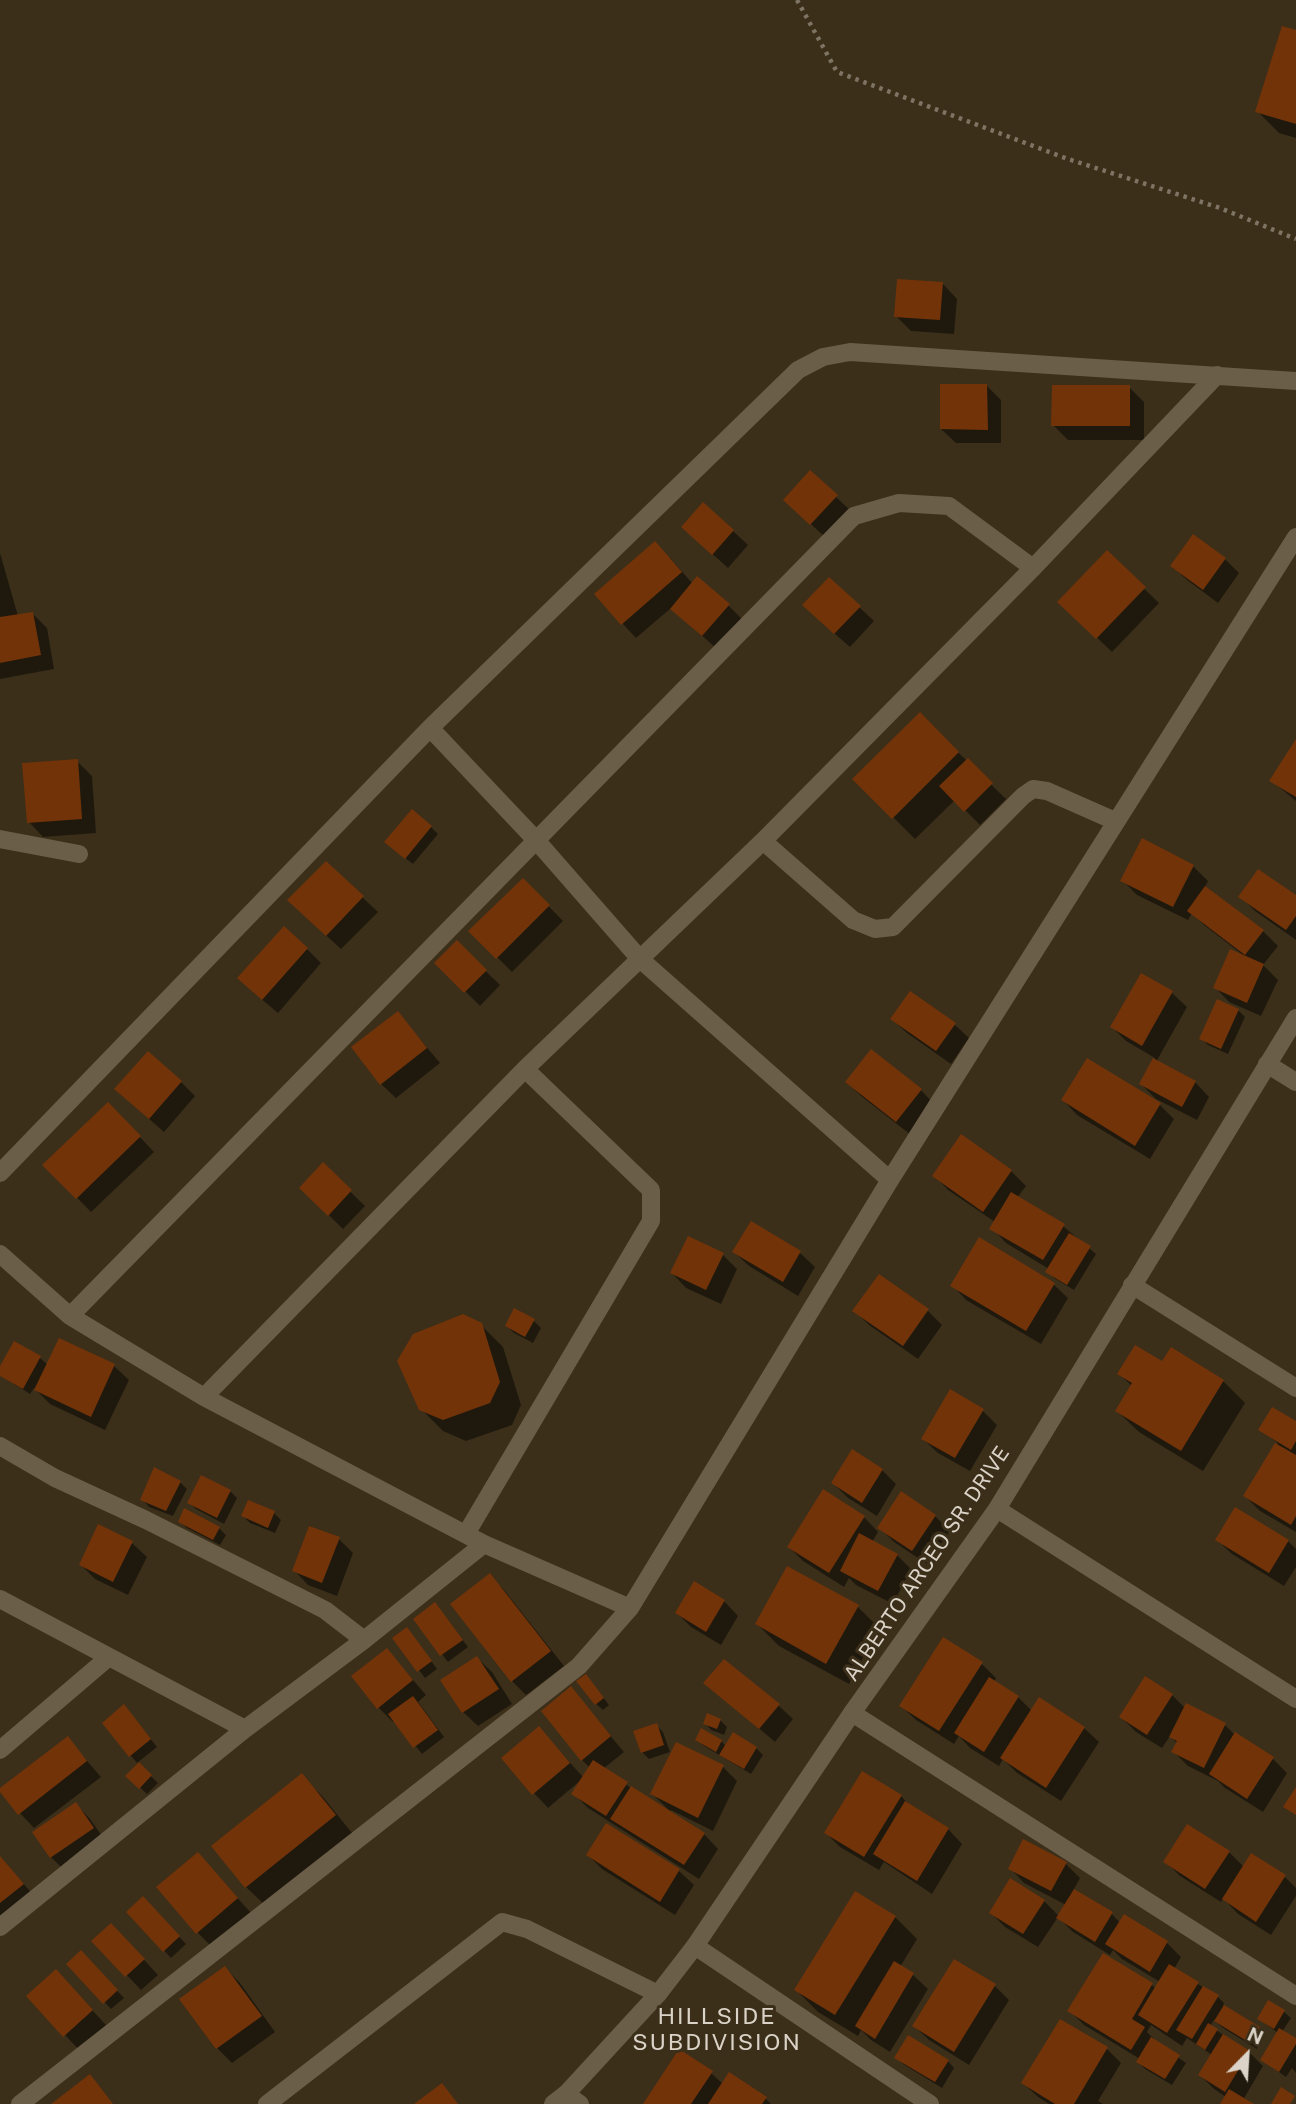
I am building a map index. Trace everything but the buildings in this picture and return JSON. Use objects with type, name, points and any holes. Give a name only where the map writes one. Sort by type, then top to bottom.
[{"type":"street","points":[[0,1173],[430,728],[798,370],[823,357],[850,352],[1296,381]]},
{"type":"street","points":[[204,1397],[525,1069],[763,841],[1033,568],[1217,375]]},
{"type":"street","points":[[70,1316],[854,516],[900,503],[949,506],[1033,568]]},
{"type":"street","points":[[20,2104],[579,1666],[630,1608],[890,1180],[1296,537]]},
{"type":"street","points":[[430,728],[535,839],[640,959],[890,1180]]},
{"type":"street","points":[[763,841],[853,920],[875,929],[893,927],[1033,789],[1046,791],[1115,821]]},
{"type":"street","points":[[0,839],[79,854]]},
{"type":"street","name":"ALBERTO ARCEO SR. DRIVE","points":[[566,2101],[658,1994],[695,1946],[852,1713],[997,1509],[1296,1018]]},
{"type":"street","points":[[1267,1064],[1296,1082]]},
{"type":"street","points":[[466,1534],[651,1221],[651,1190],[525,1069]]},
{"type":"street","points":[[0,1254],[70,1316],[204,1397],[484,1544],[630,1608]]},
{"type":"street","points":[[1132,1285],[1296,1388]]},
{"type":"street","points":[[0,1446],[55,1478],[146,1520],[325,1610],[363,1640]]},
{"type":"street","points":[[997,1509],[1296,1699]]},
{"type":"street","points":[[0,1927],[245,1729],[484,1544]]},
{"type":"street","points":[[0,1599],[245,1729]]},
{"type":"street","points":[[0,1750],[109,1657]]},
{"type":"street","points":[[852,1713],[1296,1996]]},
{"type":"street","points":[[267,2104],[502,1922],[527,1929],[658,1994]]},
{"type":"street","points":[[695,1946],[930,2104]]},
{"type":"path","points":[[797,0],[837,72],[1068,159],[1220,208],[1296,239]]},
{"type":"district","name":"HILLSIDE SUBDIVISION","points":[[717,2030]]}]
